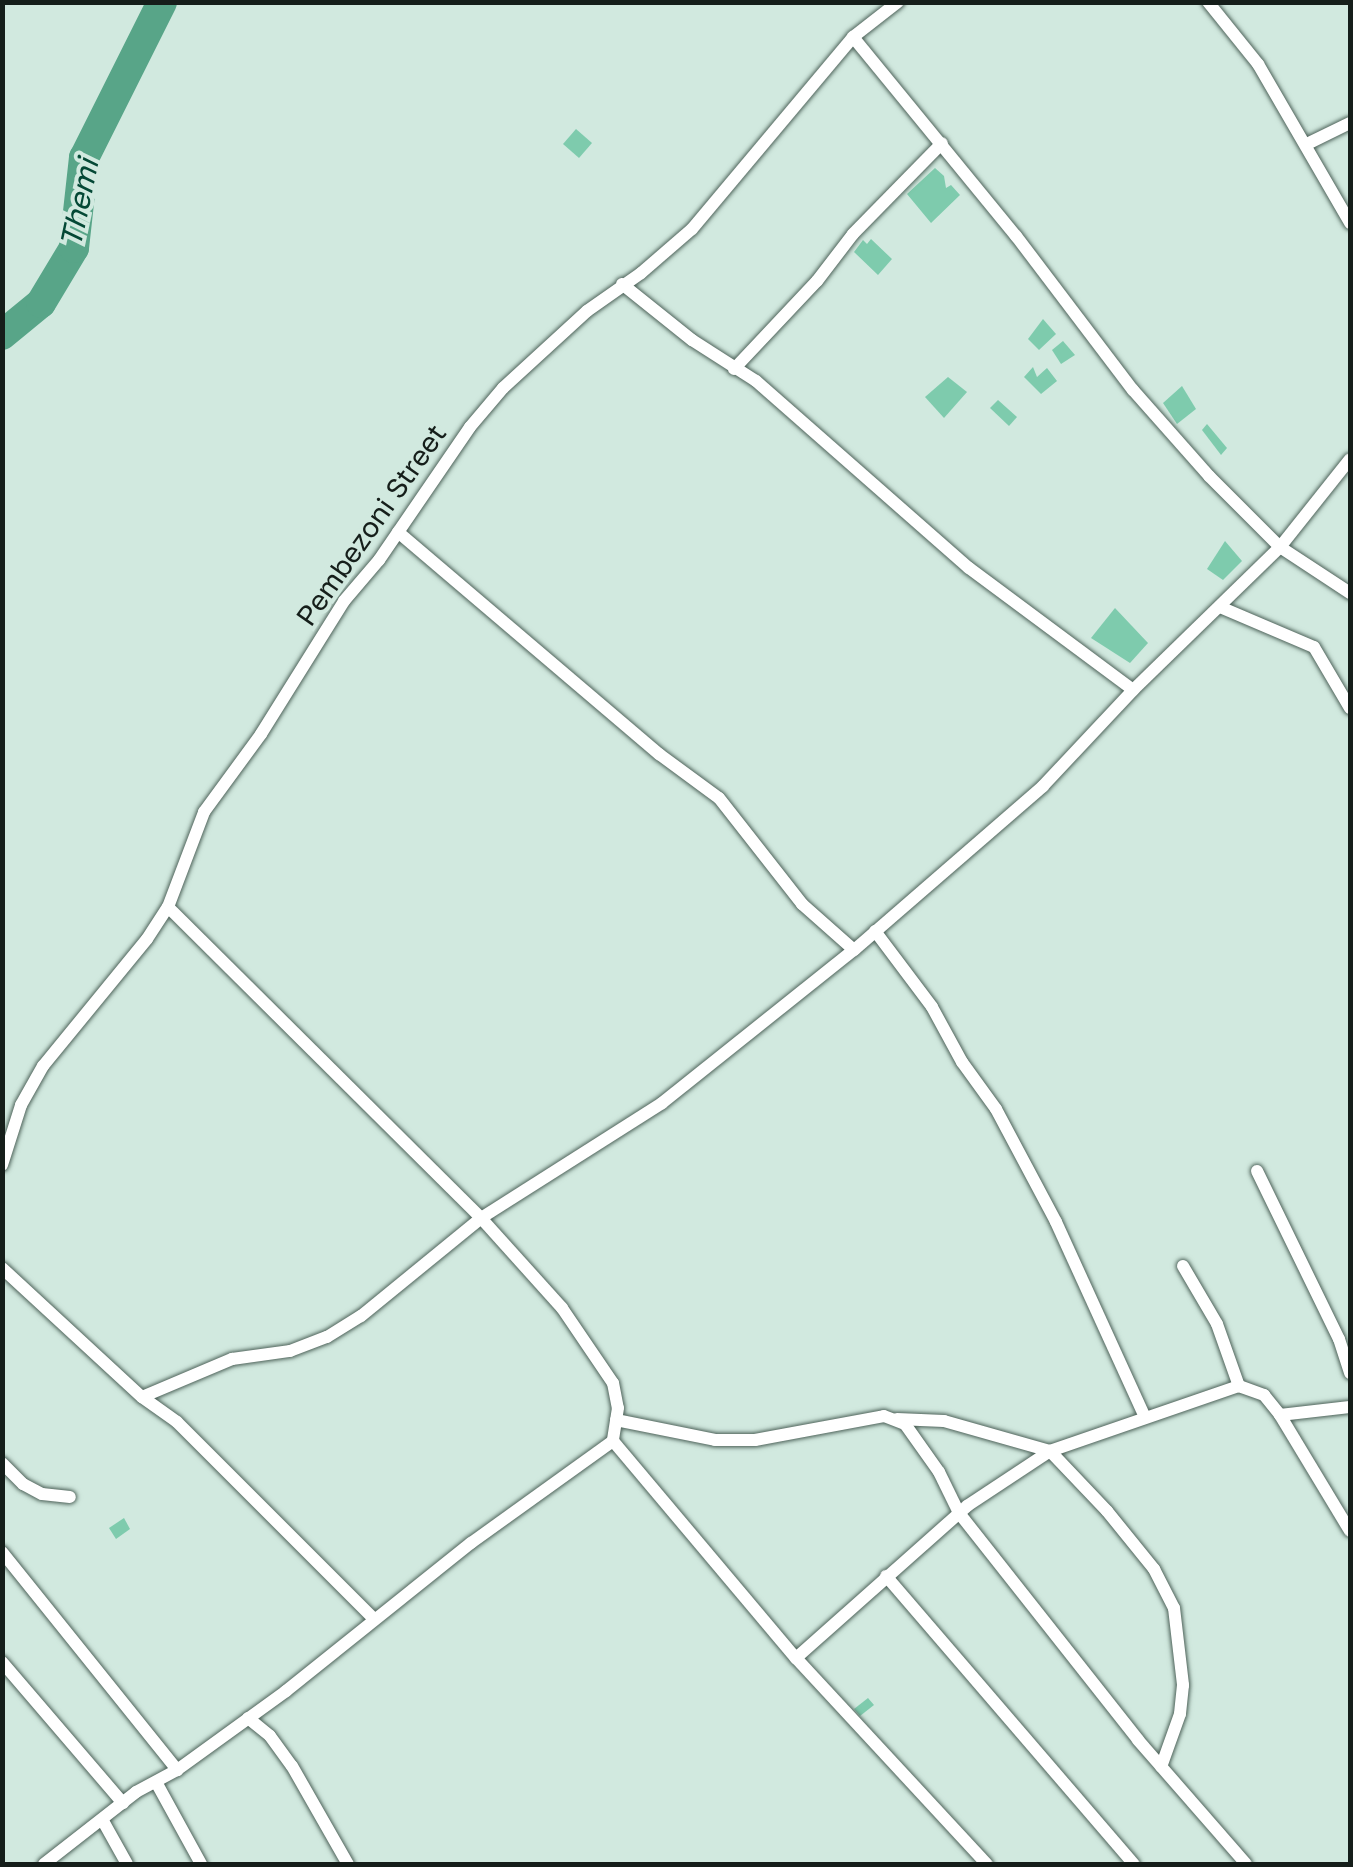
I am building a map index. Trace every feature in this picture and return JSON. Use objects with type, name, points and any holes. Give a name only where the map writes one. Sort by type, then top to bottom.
[{"type":"street","name":"Pembezoni Street","points":[[2,1166],[21,1105],[43,1066],[148,939],[168,907],[204,812],[261,734],[344,601],[398,532],[440,467],[504,388],[622,284],[692,229],[853,37],[898,2]]},
{"type":"street","points":[[1208,2],[1258,64],[1350,223]]},
{"type":"street","points":[[853,37],[942,144],[1133,390],[1280,546],[1350,593]]},
{"type":"street","points":[[1307,144],[1350,123]]},
{"type":"street","points":[[734,369],[817,281],[853,234],[942,144]]},
{"type":"street","points":[[622,284],[734,369],[756,381],[969,568],[1133,690]]},
{"type":"street","points":[[142,1396],[232,1359],[290,1351],[326,1337],[361,1316],[482,1218],[662,1102],[854,950],[1044,786],[1133,690],[1280,546],[1350,459]]},
{"type":"street","points":[[398,532],[660,754],[719,798],[802,904],[854,950]]},
{"type":"street","points":[[1220,607],[1314,647],[1350,708]]},
{"type":"street","points":[[44,1864],[122,1802],[176,1770],[248,1718],[613,1441],[616,1420],[613,1383],[562,1308],[482,1218],[168,907]]},
{"type":"street","points":[[875,932],[932,1007],[962,1062],[1004,1123],[1056,1222],[1144,1416]]},
{"type":"street","points":[[1257,1171],[1339,1339],[1350,1374]]},
{"type":"street","points":[[1184,1266],[1216,1324],[1239,1386]]},
{"type":"street","points":[[2,1268],[142,1396],[190,1434],[374,1620]]},
{"type":"street","points":[[796,1658],[958,1513],[1050,1451],[1239,1386],[1264,1394],[1280,1414],[1350,1531]]},
{"type":"street","points":[[1280,1414],[1350,1407]]},
{"type":"street","points":[[616,1420],[715,1440],[755,1440],[884,1416],[904,1424],[939,1472],[958,1513],[1161,1767],[1246,1864]]},
{"type":"street","points":[[894,1419],[944,1421],[1050,1451],[1119,1525],[1166,1588],[1174,1608],[1183,1684],[1180,1714],[1161,1767]]},
{"type":"street","points":[[613,1441],[796,1658],[987,1864]]},
{"type":"street","points":[[2,1463],[24,1484],[42,1494],[70,1497]]},
{"type":"street","points":[[2,1552],[176,1770]]},
{"type":"street","points":[[886,1576],[1134,1864]]},
{"type":"street","points":[[2,1662],[122,1802]]},
{"type":"street","points":[[248,1718],[270,1736],[292,1766],[348,1864]]},
{"type":"street","points":[[156,1782],[201,1864]]},
{"type":"street","points":[[103,1820],[127,1864]]},
{"type":"building","points":[[576,129],[592,143],[579,158],[563,144]]},
{"type":"building","points":[[935,168],[944,176],[946,188],[951,185],[960,195],[931,223],[907,194]]},
{"type":"building","points":[[871,239],[892,259],[878,275],[854,252],[863,240],[867,244]]},
{"type":"building","points":[[1043,319],[1056,334],[1039,350],[1028,339]]},
{"type":"building","points":[[1063,341],[1075,355],[1061,364],[1052,350]]},
{"type":"building","points":[[1033,367],[1037,377],[1047,368],[1057,381],[1041,394],[1024,377]]},
{"type":"building","points":[[948,377],[967,392],[944,418],[925,397]]},
{"type":"building","points":[[1182,386],[1196,409],[1177,424],[1163,403]]},
{"type":"building","points":[[998,400],[1017,417],[1009,426],[990,408]]},
{"type":"building","points":[[1207,424],[1227,448],[1221,455],[1202,430]]},
{"type":"building","points":[[1225,541],[1242,561],[1223,580],[1207,569]]},
{"type":"building","points":[[1115,608],[1148,643],[1130,663],[1091,638]]},
{"type":"building","points":[[124,1518],[130,1529],[116,1539],[109,1528]]},
{"type":"building","points":[[868,1698],[874,1705],[860,1716],[854,1709]]},
{"type":"waterway","name":"Themi","points":[[2,335],[41,303],[74,248],[84,158],[162,2]]}]
